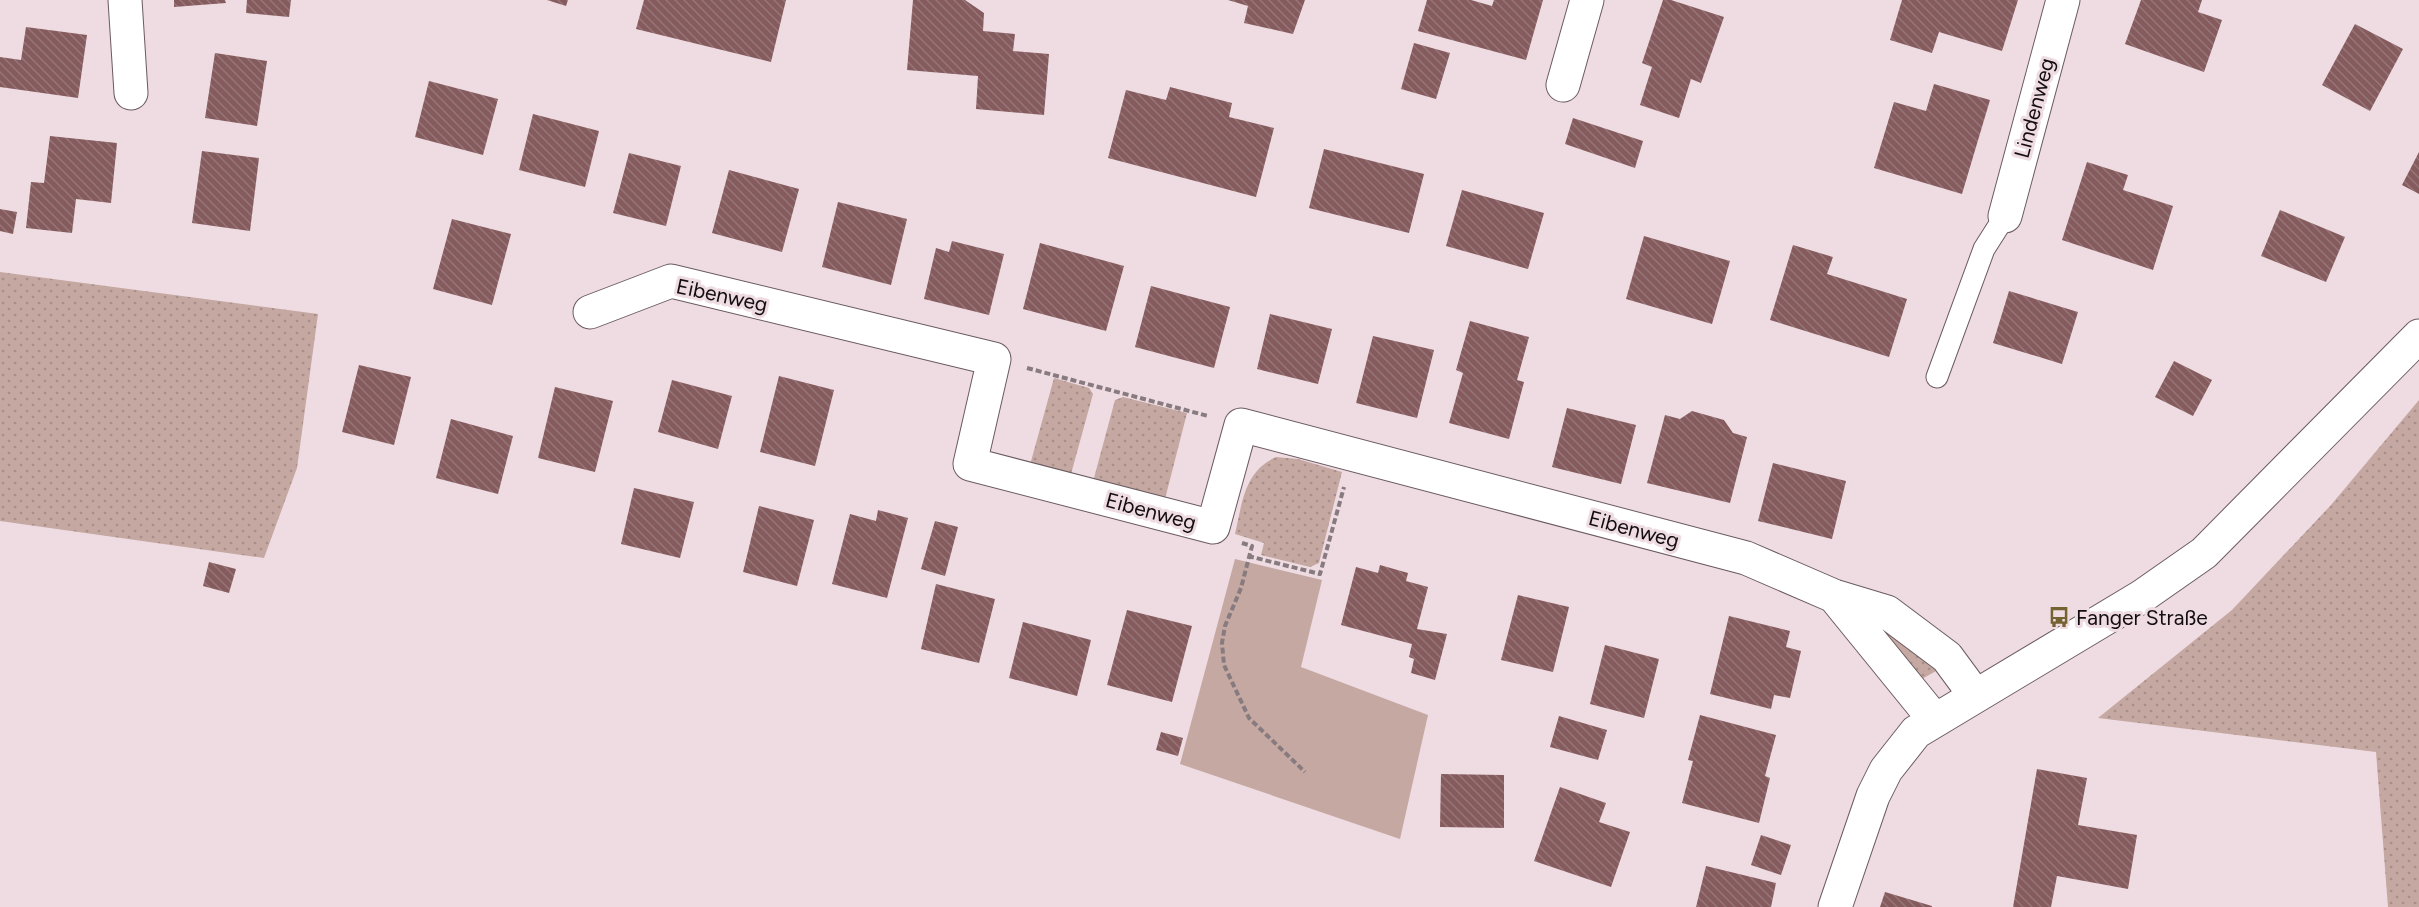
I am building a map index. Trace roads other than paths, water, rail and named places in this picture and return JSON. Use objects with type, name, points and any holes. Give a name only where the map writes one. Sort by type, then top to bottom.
[{"type":"street","points":[[125,0],[131,93]]},
{"type":"street","points":[[1563,85],[1587,0]]},
{"type":"street","name":"Lindenweg","points":[[2005,216],[2063,0]]},
{"type":"street","name":"Eibenweg","points":[[590,312],[671,281],[994,359],[970,464],[1213,527],[1241,425],[1746,558],[1834,596],[1887,612],[1947,657],[1975,695]]},
{"type":"street","points":[[1835,907],[1873,796],[1886,770],[1916,732],[1934,719],[2141,597],[2204,553],[2419,336]]},
{"type":"street","name":"Eibenweg","points":[[1834,596],[1934,719]]},
{"type":"lane","points":[[1937,377],[1984,249],[2005,216]]},
{"type":"place","name":"Fanger Straße","points":[[2059,617]]}]
